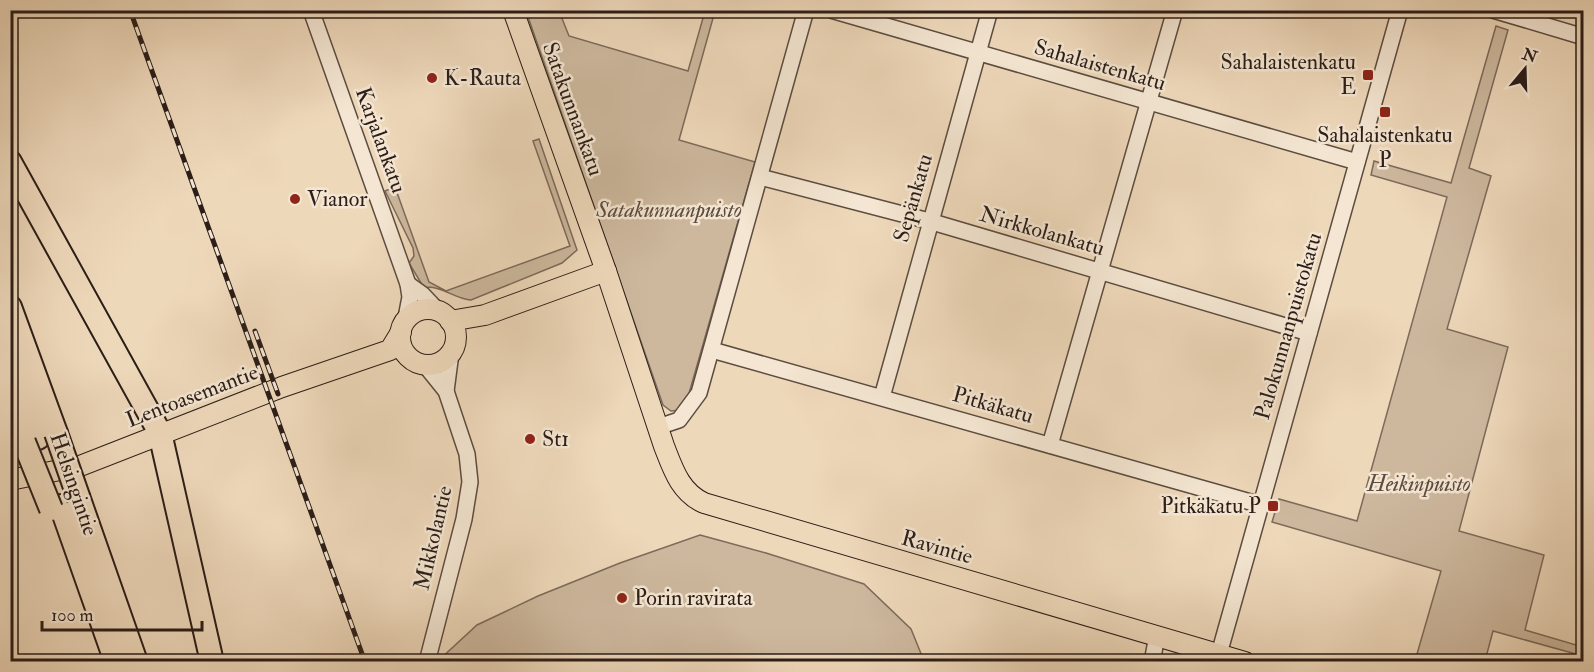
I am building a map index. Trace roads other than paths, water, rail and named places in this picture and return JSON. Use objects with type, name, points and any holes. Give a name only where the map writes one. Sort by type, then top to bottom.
[{"type":"highway","points":[[10,162],[160,433],[212,662]]},
{"type":"highway","name":"Helsingintie","points":[[10,307],[39,438]]},
{"type":"highway","name":"Helsingintie","points":[[10,361],[64,505],[116,662]]},
{"type":"highway","points":[[10,412],[39,438],[64,505]]},
{"type":"highway","name":"Helsingintie","points":[[64,505],[136,662]]},
{"type":"main road","name":"Satakunnankatu","points":[[513,10],[606,271],[658,427]]},
{"type":"main road","points":[[449,330],[606,271]]},
{"type":"main road","points":[[420,311],[449,330],[444,360],[418,362],[390,350],[403,328],[420,311]]},
{"type":"main road","points":[[403,328],[403,347],[418,362]]},
{"type":"main road","name":"Lentoasemantie","points":[[10,480],[80,466],[160,433],[390,350]]},
{"type":"main road","name":"Ravintie","points":[[658,427],[680,483],[689,494],[704,503],[1245,662]]},
{"type":"street","name":"Karjalankatu","points":[[311,10],[408,284],[410,297],[403,328]]},
{"type":"street","points":[[658,427],[679,420],[686,414],[699,393],[806,10]]},
{"type":"street","name":"Sahalaistenkatu","points":[[831,10],[1357,162]]},
{"type":"street","name":"Sepänkatu","points":[[882,398],[929,221],[990,10]]},
{"type":"street","points":[[1050,445],[1175,10]]},
{"type":"street","name":"Palokunnanpuistokatu","points":[[1220,654],[1400,10]]},
{"type":"street","points":[[1493,10],[1584,37]]},
{"type":"street","name":"Nirkkolankatu","points":[[760,177],[929,221],[1309,333]]},
{"type":"street","points":[[408,284],[422,294],[449,330],[446,391]]},
{"type":"street","name":"Pitkäkatu","points":[[712,350],[1261,505]]},
{"type":"street","points":[[418,362],[446,391]]},
{"type":"street","name":"Mikkolantie","points":[[427,662],[464,519],[470,482],[467,454],[446,391]]},
{"type":"street","points":[[1152,662],[1157,636]]},
{"type":"railway","points":[[130,10],[365,662]]},
{"type":"railway","points":[[255,331],[278,394]]},
{"type":"place","name":"Sahalaistenkatu E","points":[[1368,75]]},
{"type":"place","name":"K-Rauta","points":[[432,78]]},
{"type":"place","name":"Sahalaistenkatu P","points":[[1385,112]]},
{"type":"place","name":"Vianor","points":[[295,199]]},
{"type":"place","name":"St1","points":[[530,439]]},
{"type":"place","name":"Pitkäkatu P","points":[[1273,506]]},
{"type":"place","name":"Porin ravirata","points":[[622,598]]},
{"type":"park label","name":"Satakunnanpuisto","points":[[669,210]]},
{"type":"park label","name":"Heikinpuisto","points":[[1419,484]]}]
